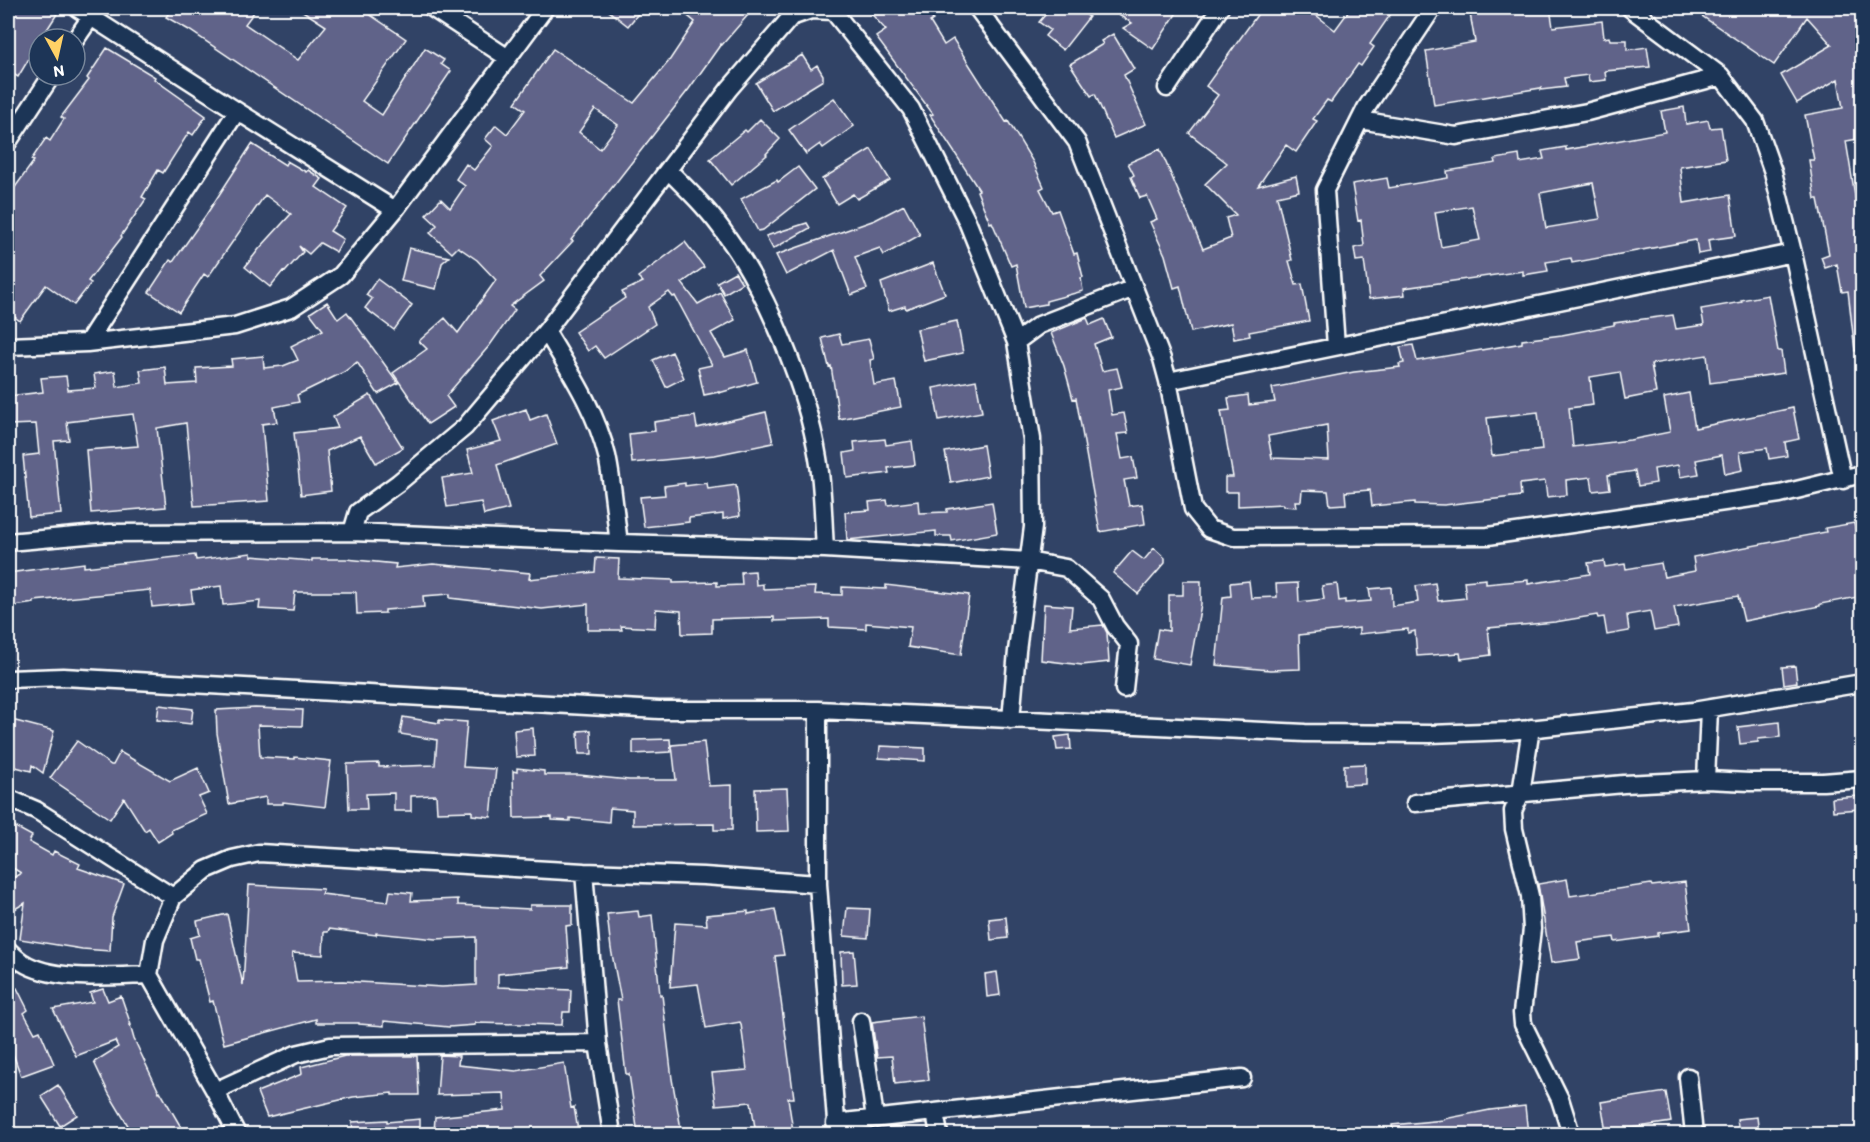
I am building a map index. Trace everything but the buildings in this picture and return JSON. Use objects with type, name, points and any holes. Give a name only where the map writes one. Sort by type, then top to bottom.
[{"type":"street","points":[[432,8],[508,58]]},
{"type":"street","points":[[8,346],[87,343],[235,326],[291,308],[341,274],[394,210],[545,8]]},
{"type":"street","points":[[977,8],[1077,142],[1162,359],[1193,509],[1209,529],[1233,537],[1488,536],[1780,494],[1863,474]]},
{"type":"street","points":[[1167,88],[1220,8]]},
{"type":"street","points":[[1335,346],[1325,190],[1360,120],[1433,8]]},
{"type":"street","points":[[1630,8],[1721,76],[1755,121],[1773,172],[1793,253],[1843,480]]},
{"type":"street","points":[[352,532],[358,512],[398,483],[465,427],[546,331],[729,89],[791,17],[811,10],[833,12],[911,109],[967,221],[1016,342],[1032,440],[1033,527],[1011,720]]},
{"type":"street","points":[[79,27],[84,12],[394,210]]},
{"type":"street","points":[[1360,120],[1456,136],[1587,112],[1721,76]]},
{"type":"street","points":[[8,142],[44,87]]},
{"type":"street","points":[[87,343],[237,111]]},
{"type":"street","points":[[668,171],[695,197],[727,235],[756,284],[785,346],[809,415],[819,459],[825,549]]},
{"type":"street","points":[[1168,381],[1793,253]]},
{"type":"street","points":[[1016,342],[1039,325],[1134,288]]},
{"type":"street","points":[[546,331],[578,385],[597,426],[607,456],[619,543]]},
{"type":"street","points":[[8,542],[109,533],[352,532],[825,549],[1028,561],[1066,568],[1101,599],[1115,626],[1129,644],[1124,689]]},
{"type":"street","points":[[8,679],[63,677],[155,681],[658,710],[818,710],[1305,733],[1430,734],[1531,728],[1708,709],[1863,683]]},
{"type":"street","points":[[1706,780],[1708,709]]},
{"type":"street","points":[[818,710],[818,884],[836,1129],[875,1118],[1242,1078]]},
{"type":"street","points":[[1531,728],[1521,793],[1513,811],[1514,829],[1530,896],[1532,929],[1523,986],[1523,1024],[1560,1099],[1570,1134]]},
{"type":"street","points":[[1415,803],[1624,784],[1706,780],[1781,782],[1863,779]]},
{"type":"street","points":[[8,798],[36,810],[173,897]]},
{"type":"street","points":[[237,1134],[149,975],[154,940],[173,897],[206,870],[232,859],[260,853],[818,884]]},
{"type":"street","points":[[585,872],[598,1043],[612,1134]]},
{"type":"street","points":[[8,950],[23,963],[54,974],[149,975]]},
{"type":"street","points":[[861,1021],[875,1118]]},
{"type":"street","points":[[215,1091],[296,1054],[330,1046],[598,1043]]},
{"type":"street","points":[[1688,1077],[1694,1134]]},
{"type":"street","points":[[935,1113],[939,1134]]}]
